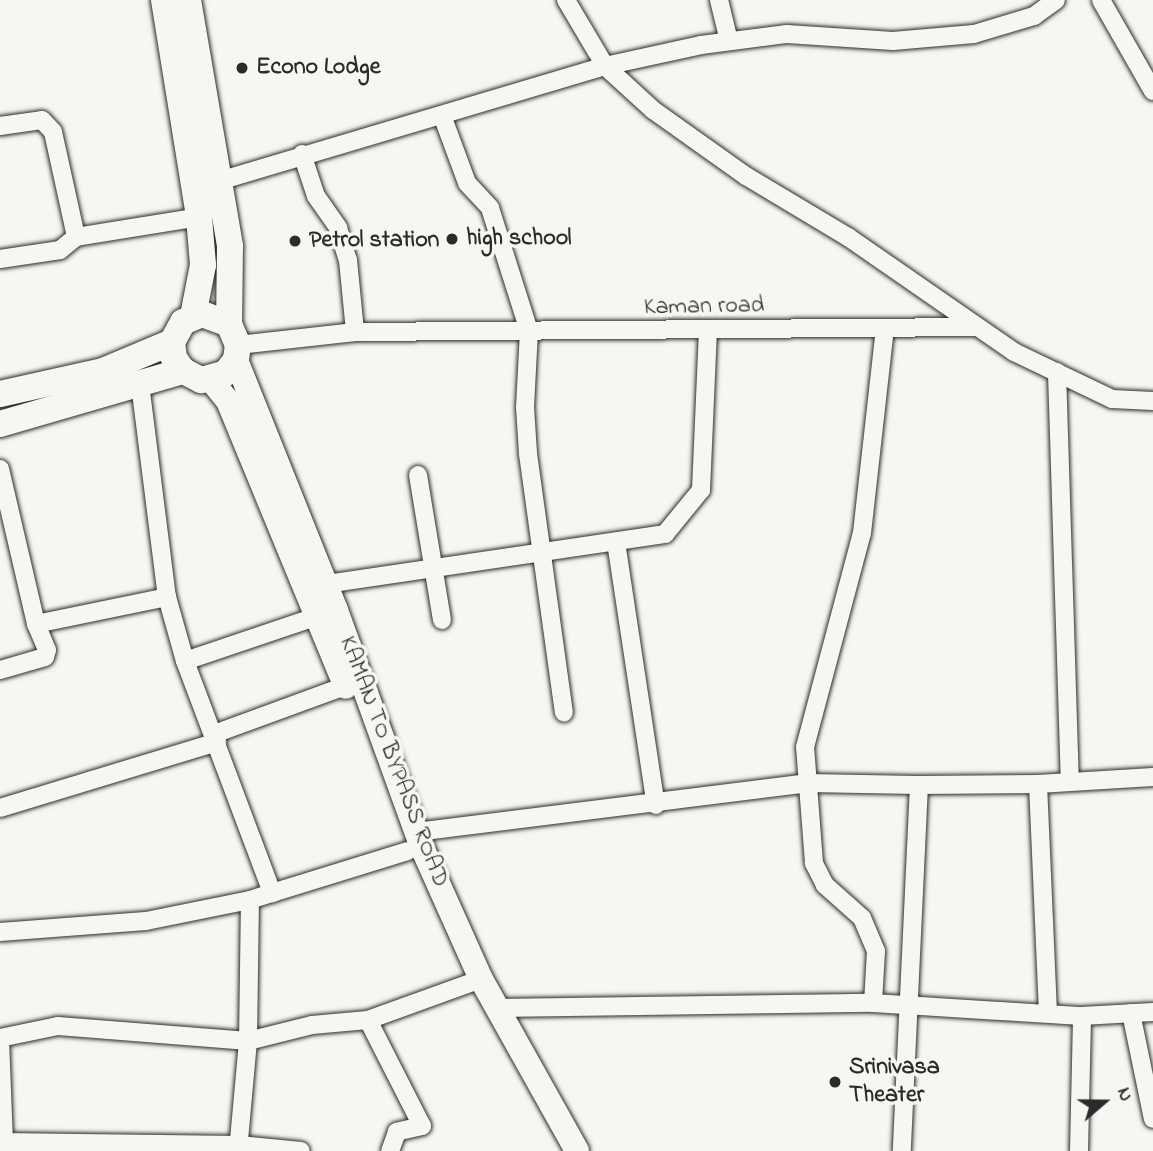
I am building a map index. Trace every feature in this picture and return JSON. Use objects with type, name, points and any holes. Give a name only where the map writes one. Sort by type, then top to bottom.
[{"type":"main road","points":[[164,0],[199,217],[203,265],[192,316]]},
{"type":"main road","points":[[0,424],[183,371],[211,380],[226,373],[234,343],[233,270],[188,0]]},
{"type":"main road","points":[[183,371],[174,358],[172,342],[183,322],[192,316],[212,314],[234,343]]},
{"type":"main road","points":[[0,394],[103,371],[172,342]]},
{"type":"street","points":[[566,0],[605,66],[653,110],[746,176],[848,237],[1014,352],[1112,398],[1153,401]]},
{"type":"street","points":[[719,0],[729,41]]},
{"type":"street","points":[[219,181],[302,154],[443,118],[605,66],[729,41],[786,34],[893,41],[974,34],[1030,8],[1056,0]]},
{"type":"street","points":[[1101,0],[1153,91]]},
{"type":"street","points":[[443,118],[467,183],[490,208],[529,331],[525,407],[564,713]]},
{"type":"street","points":[[0,126],[42,120],[53,132],[76,237]]},
{"type":"street","points":[[302,154],[316,196],[338,228],[348,260],[355,332]]},
{"type":"street","points":[[0,259],[60,250],[76,237],[199,217]]},
{"type":"street","name":"Kaman road","points":[[234,343],[355,332],[708,332],[976,327]]},
{"type":"street","points":[[873,1003],[876,951],[862,918],[825,885],[814,863],[805,747],[862,533],[885,329]]},
{"type":"street","points":[[326,584],[666,534],[701,490],[708,332]]},
{"type":"street","name":"KAMAN TO BYPASS ROAD","points":[[234,343],[326,584],[327,614]]},
{"type":"street","points":[[1057,372],[1070,779]]},
{"type":"street","name":"KAMAN TO BYPASS ROAD","points":[[211,380],[228,401],[327,614],[412,842],[475,982],[560,1151]]},
{"type":"street","points":[[140,384],[150,489],[167,597],[185,662],[272,893]]},
{"type":"street","points":[[0,469],[36,624],[47,650],[45,657],[0,670]]},
{"type":"street","points":[[418,475],[430,568],[442,620]]},
{"type":"street","points":[[616,542],[656,805]]},
{"type":"street","points":[[36,624],[167,597]]},
{"type":"street","points":[[185,662],[327,614]]},
{"type":"street","points":[[0,808],[215,738],[353,683]]},
{"type":"street","points":[[0,932],[146,921],[250,900],[412,842],[807,783],[1038,784],[1070,779],[1153,777]]},
{"type":"street","points":[[1038,784],[1048,1013]]},
{"type":"street","points":[[902,1151],[919,785]]},
{"type":"street","points":[[238,1148],[248,1041],[250,900]]},
{"type":"street","points":[[300,1151],[2,1142],[0,1039],[58,1026],[248,1041],[312,1025],[368,1020],[475,982]]},
{"type":"street","name":"KAMAN TO BYPASS ROAD","points":[[475,982],[497,1008],[577,1151]]},
{"type":"street","points":[[497,1008],[873,1003],[908,1008],[1082,1016],[1153,1012]]},
{"type":"street","points":[[1131,1013],[1153,1119]]},
{"type":"street","points":[[1079,1151],[1082,1016]]},
{"type":"street","points":[[368,1020],[422,1126],[397,1132],[390,1151]]},
{"type":"place","name":"Econo Lodge","points":[[242,68]]},
{"type":"place","name":"high school","points":[[452,239]]},
{"type":"place","name":"Petrol station","points":[[295,241]]},
{"type":"place","name":"Srinivasa Theater","points":[[835,1082]]}]
